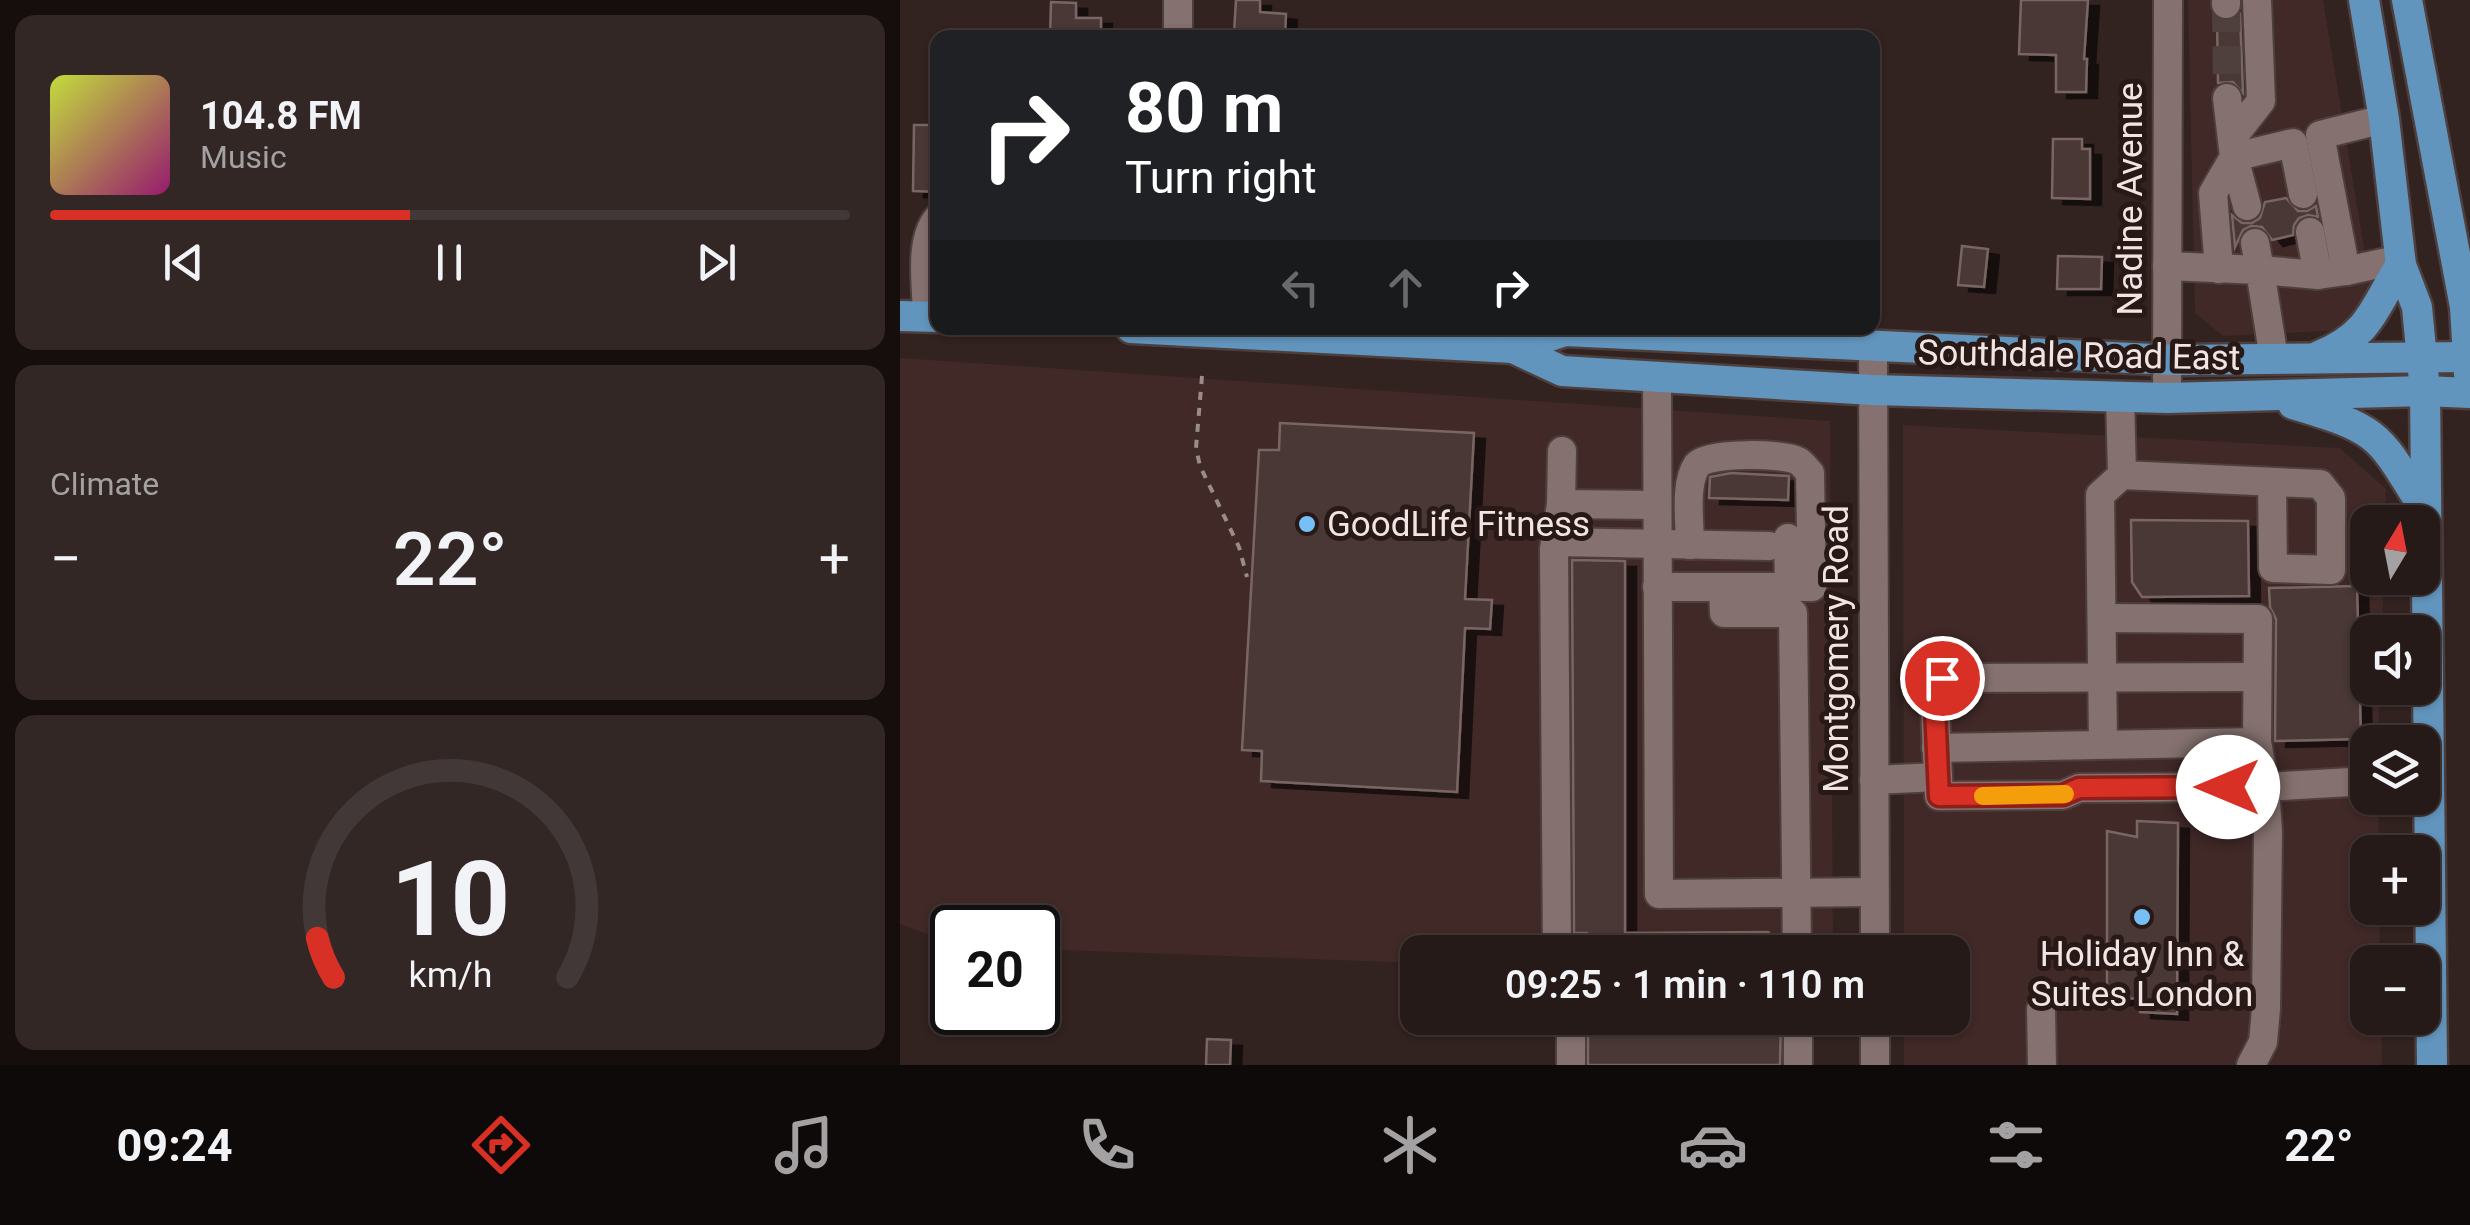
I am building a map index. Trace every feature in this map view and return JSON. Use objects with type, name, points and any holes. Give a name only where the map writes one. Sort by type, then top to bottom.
[{"type":"main road","points":[[2364,0],[2384,119],[2401,262],[2416,306],[2425,391],[2426,505]]},
{"type":"main road","points":[[2406,0],[2462,267],[2470,390]]},
{"type":"main road","points":[[2315,358],[2355,337],[2374,313],[2401,262]]},
{"type":"main road","name":"Southdale Road East","points":[[1284,335],[1513,348],[1554,335]]},
{"type":"main road","name":"Southdale Road East","points":[[1648,335],[2167,360],[2469,357]]},
{"type":"main road","name":"Southdale Road East","points":[[1513,348],[1562,371],[1873,390],[2167,398],[2470,390]]},
{"type":"main road","points":[[2266,396],[2360,425],[2376,436],[2389,450],[2421,505]]},
{"type":"main road","points":[[2426,595],[2427,725]]},
{"type":"main road","points":[[2428,815],[2432,1065]]},
{"type":"street","points":[[1178,0],[1178,30]]},
{"type":"street","name":"Nadine Avenue","points":[[2167,398],[2168,0]]},
{"type":"street","points":[[2219,269],[2212,193],[2261,102],[2257,0]]},
{"type":"street","points":[[2226,98],[2247,206]]},
{"type":"street","points":[[2233,148],[2306,139],[2384,119]]},
{"type":"street","points":[[2303,194],[2306,139]]},
{"type":"street","points":[[2306,139],[2346,270]]},
{"type":"street","points":[[922,317],[930,232]]},
{"type":"street","points":[[2310,232],[2318,275]]},
{"type":"street","points":[[2167,266],[2219,269],[2257,256],[2318,275],[2401,262]]},
{"type":"street","points":[[2257,256],[2274,359]]},
{"type":"street","name":"Montgomery Road","points":[[1873,346],[1874,935]]},
{"type":"street","points":[[1657,377],[1658,894],[1874,892]]},
{"type":"street","points":[[2120,396],[2122,475]]},
{"type":"street","points":[[1557,935],[1555,542],[1561,504],[1562,452]]},
{"type":"street","points":[[1657,587],[1812,587],[1810,473],[1798,460],[1783,457],[1715,456],[1703,460],[1696,466],[1691,490],[1690,545]]},
{"type":"street","points":[[2103,743],[2100,495],[2122,475],[2272,483]]},
{"type":"street","points":[[1561,504],[1656,505]]},
{"type":"street","points":[[1555,542],[1657,546],[1779,542],[1789,587]]},
{"type":"street","points":[[1723,587],[1724,613],[1793,613],[1797,935]]},
{"type":"street","points":[[2102,618],[2258,619],[2257,742],[2268,832],[2266,1009],[2264,1042],[2251,1065]]},
{"type":"street","points":[[2258,676],[1942,678],[1934,685],[1939,796],[2063,795],[2079,788],[2265,787],[2350,782]]},
{"type":"street","points":[[1874,780],[1937,762],[2103,743],[2257,742]]},
{"type":"street","points":[[2041,1008],[2042,1065]]},
{"type":"street","points":[[1570,1035],[1571,1065]]},
{"type":"street","points":[[1798,1035],[1798,1065]]},
{"type":"street","points":[[1875,1035],[1875,1065]]},
{"type":"path","points":[[1202,376],[1196,448],[1200,466],[1239,547],[1247,577]]},
{"type":"shaded area","points":[[2188,0],[2323,0],[2372,296],[2344,330],[2223,336],[2195,313]]},
{"type":"shaded area","points":[[900,358],[1830,421],[1833,935],[1400,935],[1400,962],[1060,950],[1060,905],[930,905],[930,935],[900,924]]},
{"type":"shaded area","points":[[1903,425],[2340,448],[2386,489],[2386,505],[2350,505],[2350,595],[2383,595],[2383,615],[2350,615],[2350,705],[2379,705],[2379,725],[2350,725],[2350,815],[2378,815],[2379,835],[2350,835],[2350,925],[2379,925],[2380,945],[2350,945],[2350,1035],[2381,1035],[2382,1065],[1904,1065],[1904,1035],[1970,1035],[1970,935],[1904,935]]},
{"type":"building","points":[[1236,0],[1260,0],[1260,12],[1286,14],[1285,30],[1234,30]]},
{"type":"building","points":[[2021,0],[2088,0],[2086,92],[2056,92],[2056,55],[2019,54]]},
{"type":"building","points":[[1051,2],[1076,3],[1076,18],[1101,18],[1101,30],[1050,30]]},
{"type":"building","points":[[2240,14],[2243,93],[2233,82],[2218,83],[2217,19],[2227,21]]},
{"type":"building","points":[[914,125],[930,125],[930,192],[913,191]]},
{"type":"building","points":[[2053,139],[2082,139],[2082,149],[2090,149],[2090,199],[2052,198]]},
{"type":"building","points":[[2286,198],[2298,211],[2316,206],[2318,217],[2299,218],[2293,235],[2272,240],[2262,227],[2251,226],[2243,230],[2235,247],[2232,215],[2242,223],[2252,223],[2260,218],[2265,202]]},
{"type":"building","points":[[1962,246],[1988,249],[1984,287],[1958,285]]},
{"type":"building","points":[[2058,256],[2102,257],[2101,289],[2057,289]]},
{"type":"building","points":[[1280,423],[1474,433],[1465,599],[1492,600],[1490,629],[1465,628],[1457,792],[1261,781],[1262,751],[1242,750],[1259,450],[1279,450]]},
{"type":"building","points":[[1731,473],[1789,476],[1788,500],[1709,498],[1710,477]]},
{"type":"building","points":[[2131,520],[2248,521],[2249,596],[2142,597],[2132,582]]},
{"type":"building","points":[[1572,560],[1625,561],[1625,933],[1771,935],[1574,933]]},
{"type":"building","points":[[2350,586],[2350,595],[2357,595],[2358,615],[2350,615],[2350,705],[2360,705],[2361,725],[2350,725],[2350,739],[2275,741],[2276,619],[2270,607],[2269,588]]},
{"type":"building","name":"Holiday Inn & Suites London","points":[[2137,821],[2178,823],[2177,1014],[2140,1012],[2140,998],[2107,1000],[2107,831],[2137,837]]},
{"type":"building","points":[[1588,1035],[1781,1035],[1780,1065],[1588,1065]]},
{"type":"building","points":[[1207,1039],[1231,1040],[1230,1065],[1206,1065]]},
{"type":"tunnel","points":[[2226,4],[2227,98]]},
{"type":"slow traffic","points":[[1983,796],[2065,794]]},
{"type":"place","name":"GoodLife Fitness","points":[[1307,524]]},
{"type":"place","name":"Holiday Inn & Suites London","points":[[2142,917]]},
{"type":"route","points":[[1942,678],[1934,685],[1939,796],[2063,795],[2079,788],[2228,787]]}]
